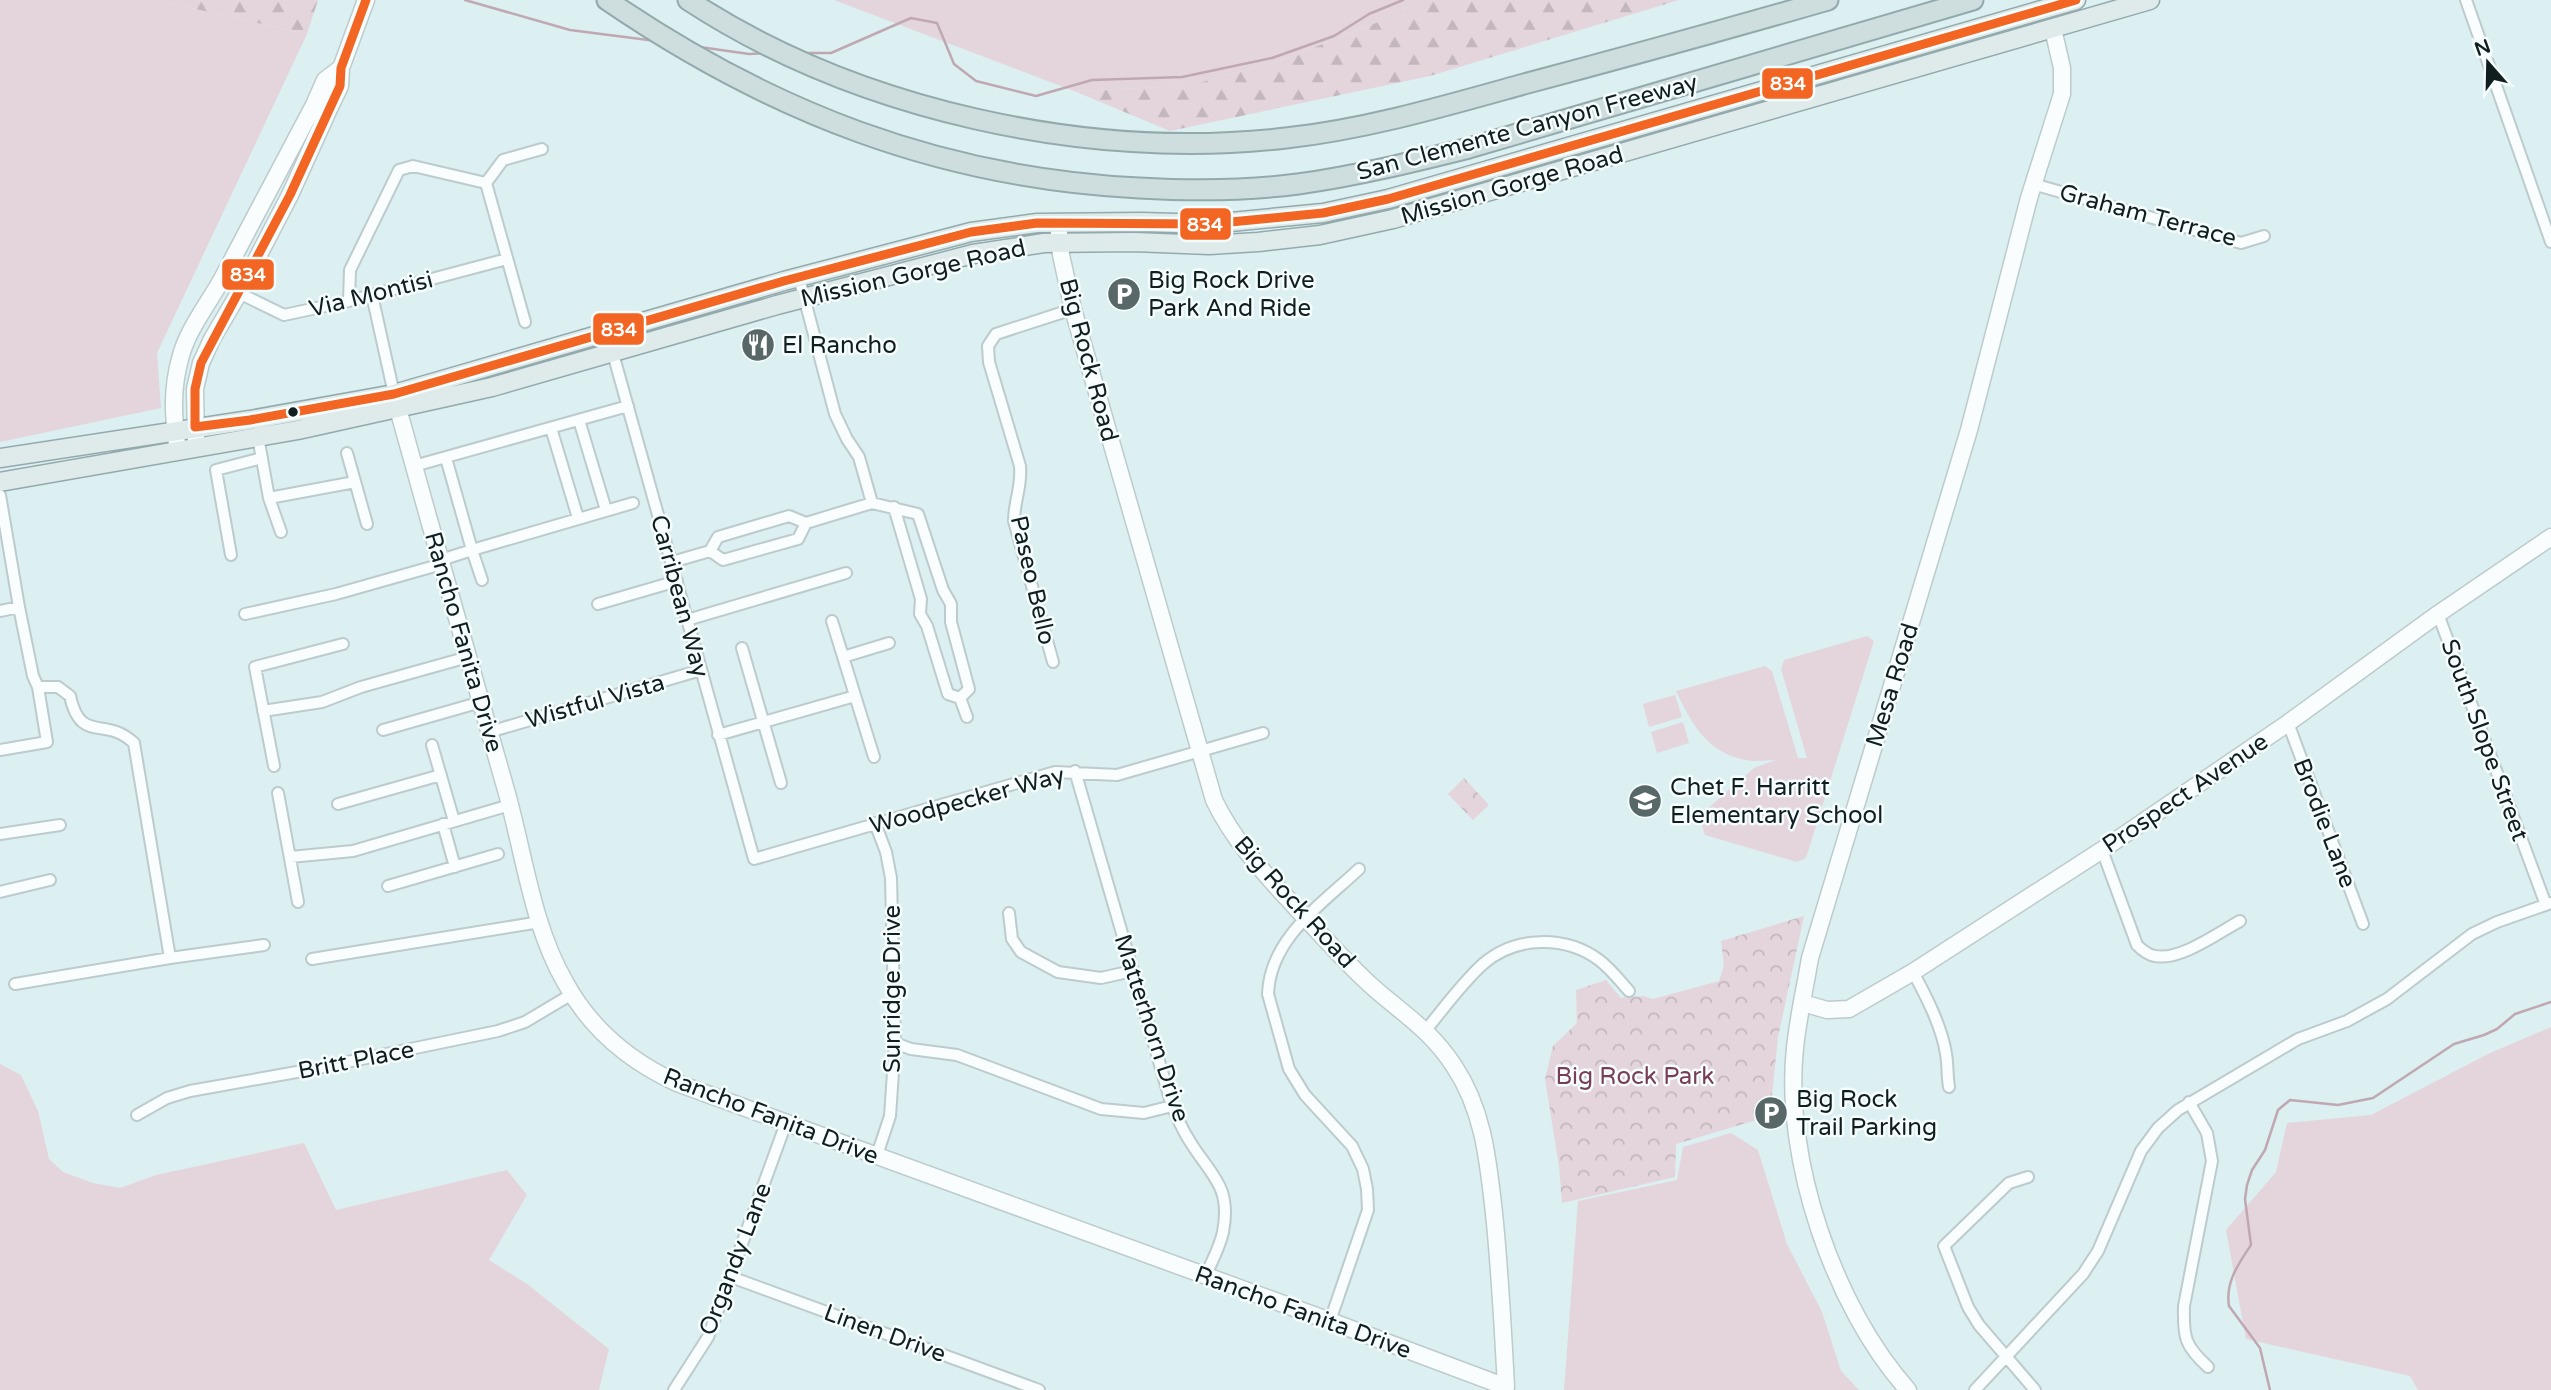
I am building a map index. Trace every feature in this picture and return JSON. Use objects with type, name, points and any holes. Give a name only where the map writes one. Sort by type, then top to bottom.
[{"type":"highway","name":"San Clemente Canyon Freeway","points":[[607,0],[706,63],[775,97],[852,130],[912,150],[970,166],[1028,177],[1098,186],[1215,190],[1297,184],[1385,169],[1469,148],[1973,0]]},
{"type":"highway","name":"San Clemente Canyon Freeway","points":[[688,0],[751,36],[863,86],[957,115],[1067,137],[1210,144],[1287,138],[1393,120],[1828,0]]},
{"type":"main road","name":"Mission Gorge Road","points":[[0,482],[258,437],[396,401],[607,332],[971,232],[1019,224],[1058,222],[1210,224],[1349,208],[1400,196],[2076,0]]},
{"type":"main road","name":"Mission Gorge Road","points":[[0,458],[195,427],[492,387],[804,298],[973,254],[1021,245],[1135,242],[1209,245],[1320,235],[1381,222],[2150,0]]},
{"type":"main road","name":"Mesa Road","points":[[2047,9],[2053,29]]},
{"type":"main road","points":[[681,333],[681,326],[685,321],[721,309],[722,299]]},
{"type":"street","points":[[196,447],[195,389],[201,363],[290,195],[340,86],[341,68],[366,0]]},
{"type":"street","points":[[2466,0],[2551,242]]},
{"type":"street","name":"Mesa Road","points":[[1908,1390],[1872,1342],[1841,1284],[1807,1186],[1801,1161],[1794,1100],[1795,1048],[1810,958],[1969,430],[2033,184],[2063,85],[2063,68],[2053,29]]},
{"type":"street","points":[[177,449],[174,383],[180,356],[325,80],[341,68]]},
{"type":"street","points":[[486,183],[503,160],[542,149]]},
{"type":"street","points":[[349,301],[349,270],[399,170],[413,166],[486,183]]},
{"type":"street","points":[[486,183],[525,322]]},
{"type":"street","name":"Graham Terrace","points":[[2033,184],[2241,243],[2264,236]]},
{"type":"street","name":"Big Rock Road","points":[[1058,222],[1059,243],[1073,309],[1208,785],[1227,825],[1257,865],[1365,980],[1426,1030],[1454,1065],[1476,1108],[1486,1143],[1500,1263],[1505,1389]]},
{"type":"street","name":"Via Montisi","points":[[239,293],[284,316],[507,259]]},
{"type":"street","points":[[799,278],[835,414],[859,457],[872,503]]},
{"type":"street","points":[[372,295],[396,401]]},
{"type":"street","name":"Paseo Bello","points":[[1053,663],[1014,521],[1014,508],[1022,483],[1020,466],[989,362],[988,346],[996,334],[1073,309]]},
{"type":"street","name":"Carribean Way","points":[[607,332],[754,859]]},
{"type":"street","name":"Rancho Fanita Drive","points":[[396,401],[510,805],[540,922],[557,967],[572,994],[587,1017],[608,1038],[647,1068],[677,1083],[1330,1321],[1505,1389]]},
{"type":"street","points":[[414,466],[628,406]]},
{"type":"street","points":[[579,420],[606,510]]},
{"type":"street","points":[[551,428],[578,518]]},
{"type":"street","points":[[258,437],[269,498],[281,532]]},
{"type":"street","points":[[347,453],[367,524]]},
{"type":"street","points":[[231,555],[216,470],[262,458]]},
{"type":"street","points":[[446,458],[482,580]]},
{"type":"street","points":[[269,498],[355,482]]},
{"type":"street","points":[[0,495],[4,538],[33,676],[38,687],[47,742],[0,750]]},
{"type":"street","points":[[245,614],[336,594],[472,550],[633,503]]},
{"type":"street","points":[[672,562],[709,551],[718,537],[789,516],[806,523],[872,503],[918,514],[943,590],[951,604],[951,618],[969,689],[960,698]]},
{"type":"street","points":[[897,508],[921,599],[920,614],[928,626],[948,694],[960,698]]},
{"type":"street","points":[[709,551],[723,560],[797,539],[806,523]]},
{"type":"street","name":"Prospect Avenue","points":[[1803,1003],[1827,1010],[1849,1009],[1913,972],[2102,850],[2288,723],[2438,614],[2551,537]]},
{"type":"street","points":[[687,620],[846,573]]},
{"type":"street","points":[[598,604],[677,581]]},
{"type":"street","points":[[0,611],[19,607]]},
{"type":"street","name":"South Slope Street","points":[[2438,614],[2548,904]]},
{"type":"street","points":[[928,626],[940,625],[951,618]]},
{"type":"street","points":[[832,621],[874,757]]},
{"type":"street","points":[[843,657],[890,643]]},
{"type":"street","points":[[274,766],[255,667],[343,644]]},
{"type":"street","points":[[742,648],[781,783]]},
{"type":"street","points":[[263,711],[322,702],[361,687],[468,657]]},
{"type":"street","name":"Wistful Vista","points":[[489,732],[701,670]]},
{"type":"street","points":[[38,687],[58,687],[70,696],[74,714],[83,724],[124,733],[134,743],[170,958]]},
{"type":"street","points":[[718,735],[855,696]]},
{"type":"street","points":[[960,698],[967,718]]},
{"type":"street","points":[[383,730],[481,702]]},
{"type":"street","name":"Brodie Lane","points":[[2288,723],[2363,924]]},
{"type":"street","name":"Woodpecker Way","points":[[754,859],[1055,772],[1116,775],[1263,733]]},
{"type":"street","points":[[432,745],[440,775],[455,867]]},
{"type":"street","name":"Matterhorn Drive","points":[[1075,771],[1172,1106],[1189,1140],[1215,1176],[1225,1206],[1223,1233],[1205,1277]]},
{"type":"street","points":[[338,804],[440,775]]},
{"type":"street","points":[[278,793],[298,902]]},
{"type":"street","points":[[290,857],[353,851],[510,805]]},
{"type":"street","name":"Sunridge Drive","points":[[875,823],[886,852],[891,878],[895,1044],[890,1116],[877,1155]]},
{"type":"street","points":[[0,834],[60,825]]},
{"type":"street","points":[[2102,850],[2137,945],[2147,953],[2156,957],[2176,956],[2241,921]]},
{"type":"street","points":[[388,886],[498,854]]},
{"type":"street","points":[[1330,1321],[1368,1210],[1363,1168],[1352,1146],[1305,1095],[1289,1069],[1268,993],[1270,973],[1282,945],[1359,869]]},
{"type":"street","points":[[0,892],[50,880]]},
{"type":"street","points":[[1975,1390],[2083,1274],[2098,1251],[2141,1151],[2168,1119],[2189,1102],[2298,1039],[2347,1021],[2387,999],[2472,934],[2548,904]]},
{"type":"street","points":[[1009,912],[1012,939],[1021,952],[1058,972],[1101,978],[1132,971]]},
{"type":"street","points":[[312,959],[540,922]]},
{"type":"street","points":[[1426,1030],[1482,965],[1501,952],[1522,944],[1557,943],[1579,950],[1596,958],[1614,972],[1629,991]]},
{"type":"street","points":[[15,984],[264,945]]},
{"type":"street","points":[[1913,972],[1947,1056],[1945,1063],[1949,1087]]},
{"type":"street","name":"Britt Place","points":[[137,1115],[167,1098],[190,1091],[498,1031],[525,1022],[572,994]]},
{"type":"street","points":[[895,1044],[911,1049],[957,1055],[1101,1109],[1144,1113],[1172,1106]]},
{"type":"street","points":[[2189,1102],[2207,1133],[2212,1161],[2184,1306],[2184,1324],[2189,1350],[2208,1367]]},
{"type":"street","name":"Organdy Lane","points":[[674,1390],[708,1337],[786,1123]]},
{"type":"street","points":[[2028,1177],[2010,1182],[1944,1246],[1968,1307],[1979,1325],[2035,1390]]},
{"type":"street","name":"Linen Drive","points":[[731,1277],[1039,1390]]},
{"type":"green space","points":[[0,0],[155,0],[307,34],[157,353],[161,408],[0,442]]},
{"type":"green space","points":[[155,0],[318,0],[307,34]]},
{"type":"green space","points":[[834,0],[1419,0],[1391,17],[1277,62],[1187,86],[1074,91]]},
{"type":"green space","points":[[1419,0],[1679,0],[1430,76],[1170,131],[1074,91],[1187,86],[1277,62],[1391,17]]},
{"type":"green space","points":[[1867,636],[1874,641],[1806,858],[1797,862],[1705,835],[1699,816],[1754,768],[1776,760],[1754,761],[1739,758],[1714,747],[1689,717],[1676,691],[1765,666],[1772,671],[1798,758],[1807,758],[1781,669],[1784,660]]},
{"type":"green space","points":[[1675,695],[1682,717],[1649,727],[1643,704]]},
{"type":"green space","points":[[1683,722],[1689,743],[1657,753],[1651,732]]},
{"type":"green space","points":[[1464,778],[1489,805],[1473,820],[1448,794]]},
{"type":"green space","name":"Big Rock Park","points":[[1804,916],[1778,1037],[1770,1116],[1676,1144],[1675,1177],[1562,1203],[1545,1079],[1553,1046],[1577,1023],[1576,990],[1606,980],[1621,998],[1643,996],[1653,999],[1719,981],[1724,966],[1721,941]]},
{"type":"green space","points":[[2551,1027],[2551,1390],[2418,1390],[2410,1376],[2246,1339],[2226,1230],[2276,1172],[2287,1123],[2371,1115],[2488,1054]]},
{"type":"green space","points":[[0,1064],[21,1075],[38,1111],[49,1159],[63,1172],[93,1183],[120,1188],[156,1175],[304,1143],[336,1210],[507,1170],[527,1195],[489,1260],[527,1284],[609,1349],[599,1390],[0,1390]]},
{"type":"green space","points":[[1731,1133],[1758,1150],[1787,1244],[1822,1312],[1841,1371],[1859,1390],[1564,1390],[1578,1201],[1677,1180],[1683,1147]]},
{"type":"waterway","points":[[465,0],[570,30],[656,41]]},
{"type":"waterway","points":[[805,53],[831,53],[911,18],[937,23],[954,64],[976,81],[1036,96],[1092,80],[1182,77],[1272,58],[1334,36],[1369,14],[1403,0]]},
{"type":"waterway","points":[[700,47],[749,54],[767,53]]},
{"type":"waterway","points":[[2270,1390],[2260,1348],[2229,1306],[2228,1297],[2234,1273],[2251,1245],[2245,1199],[2247,1185],[2252,1170],[2265,1150],[2278,1110],[2290,1100],[2338,1105],[2373,1098],[2454,1044],[2484,1035],[2497,1029],[2515,1014],[2551,1002]]},
{"type":"transit line","name":"834","points":[[366,0],[341,68],[340,86],[290,195],[201,363],[195,389],[195,427],[394,394],[784,281],[971,232],[1037,223],[1210,224],[1323,213],[1388,199],[2076,0]]},
{"type":"place","name":"Big Rock Drive Park And Ride","points":[[1124,294]]},
{"type":"place","name":"El Rancho","points":[[758,345]]},
{"type":"place","name":"Chet F. Harritt Elementary School","points":[[1645,801]]},
{"type":"place","name":"Big Rock Trail Parking","points":[[1771,1113]]}]
